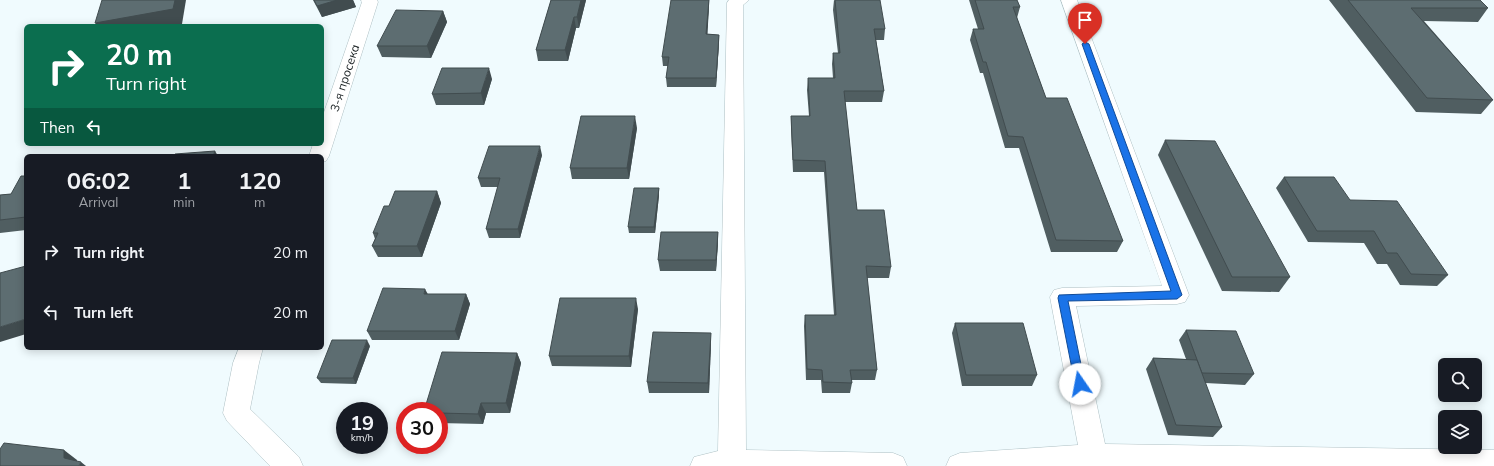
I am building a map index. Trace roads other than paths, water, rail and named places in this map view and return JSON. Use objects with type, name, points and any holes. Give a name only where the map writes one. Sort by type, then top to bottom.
[{"type":"street","name":"3-я просека","points":[[324,141],[370,2],[369,0]]},
{"type":"street","points":[[732,462],[735,3],[741,0]]},
{"type":"street","points":[[1069,0],[1177,295],[1062,298],[1094,456]]},
{"type":"street","points":[[250,350],[246,363],[236,413],[289,466]]},
{"type":"street","points":[[960,466],[1094,456],[1494,463]]},
{"type":"street","points":[[704,466],[732,462],[893,466]]}]
